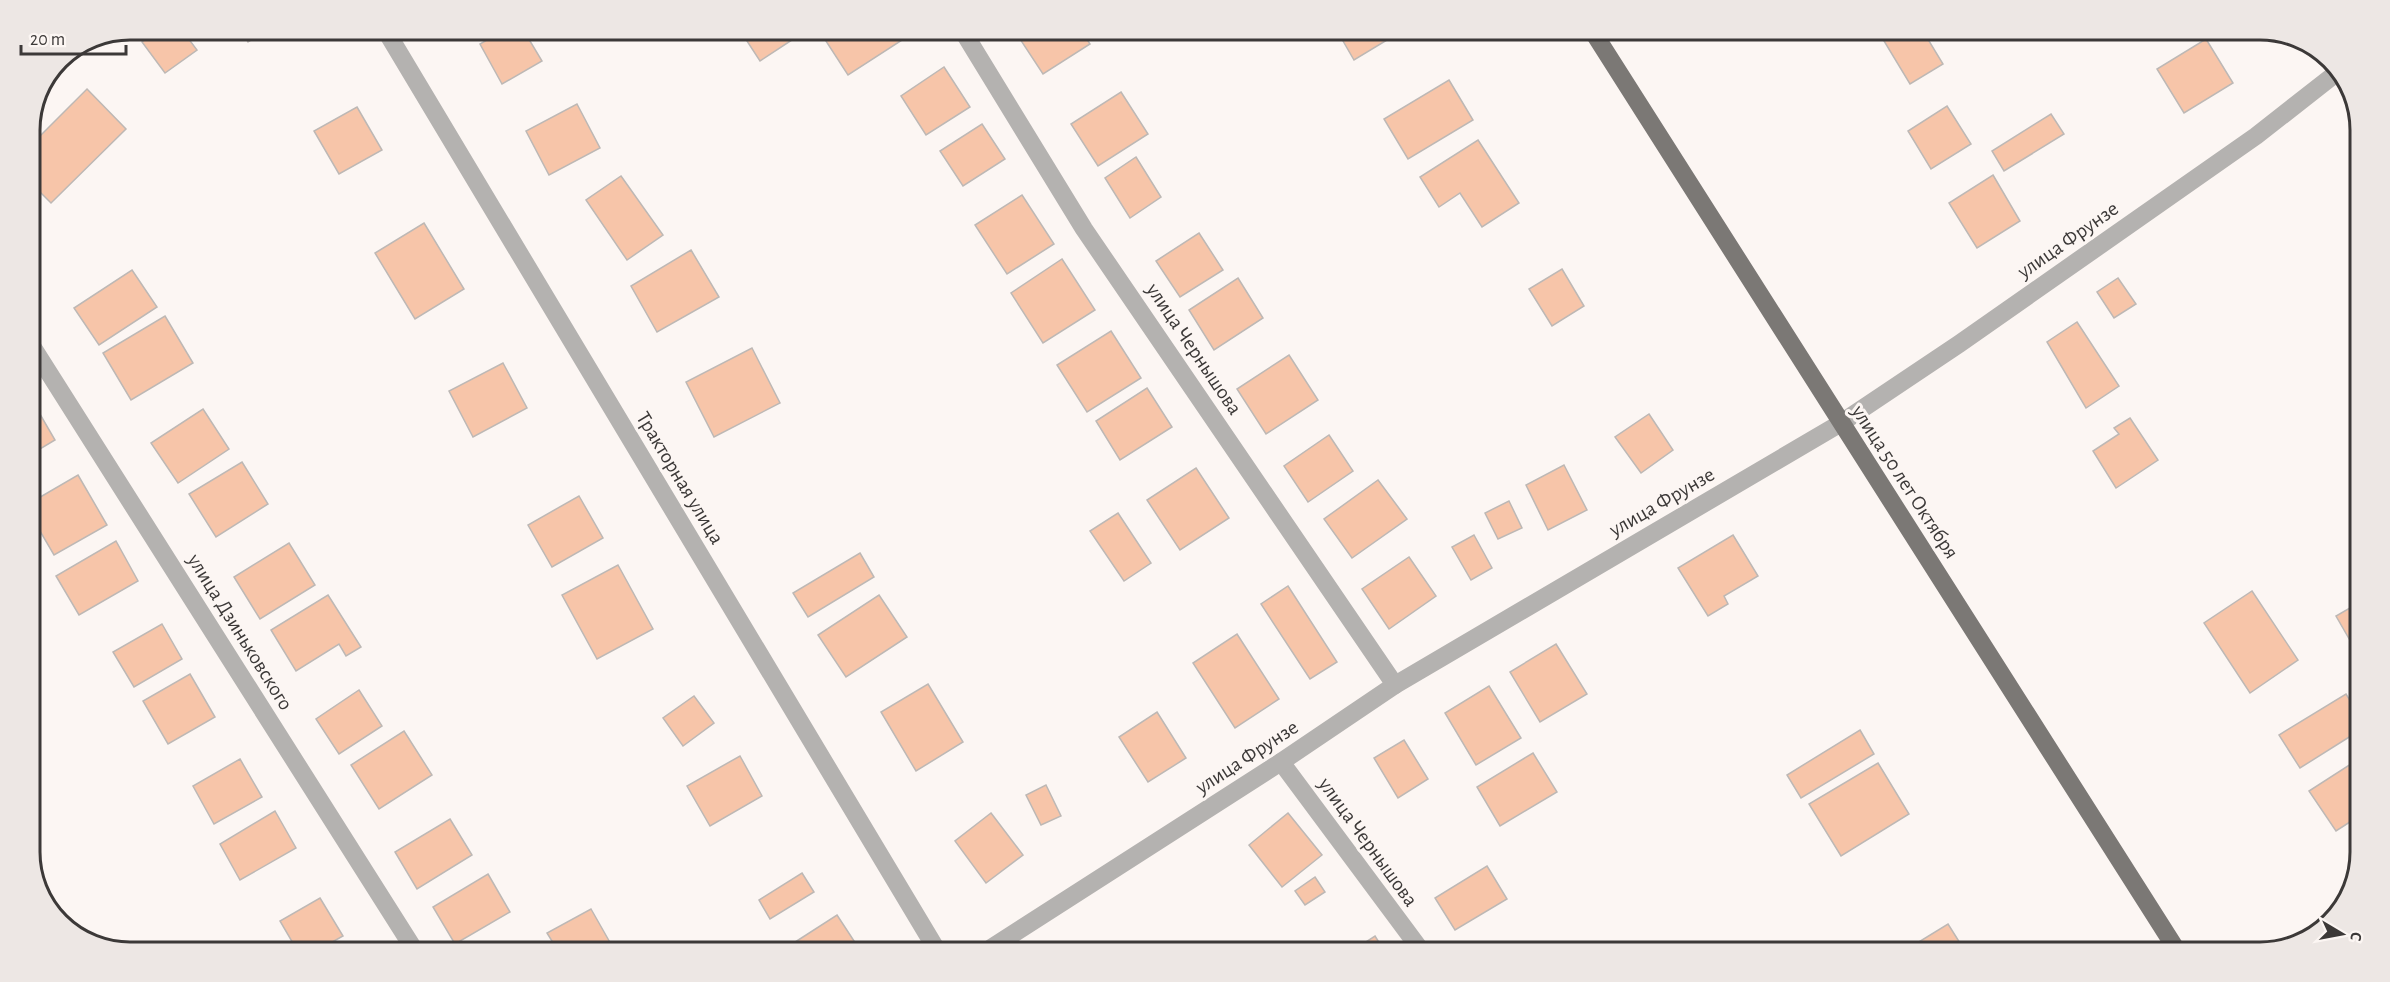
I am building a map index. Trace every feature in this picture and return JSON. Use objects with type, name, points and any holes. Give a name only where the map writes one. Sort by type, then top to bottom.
[{"type":"main road","name":"улица 50 лет Октября","points":[[1598,40],[2171,941]]},
{"type":"street","name":"Тракторная улица","points":[[391,40],[931,941]]},
{"type":"street","name":"улица Чернышова","points":[[968,40],[1084,229],[1395,685]]},
{"type":"street","name":"улица Фрунзе","points":[[1002,941],[1281,762],[1395,685],[1840,423],[1959,344],[2256,136],[2331,77]]},
{"type":"street","name":"улица Дзиньковского","points":[[41,360],[409,941]]},
{"type":"street","name":"улица Чернышова","points":[[1281,762],[1414,941]]},
{"type":"building","points":[[145,40],[190,40],[197,50],[165,73],[142,42]]},
{"type":"building","points":[[487,40],[529,40],[542,61],[502,84],[480,44]]},
{"type":"building","points":[[746,40],[792,40],[760,61]]},
{"type":"building","points":[[825,40],[902,40],[848,75]]},
{"type":"building","points":[[1021,40],[1087,40],[1090,44],[1043,74]]},
{"type":"building","points":[[1342,40],[1387,40],[1354,60]]},
{"type":"building","points":[[1883,40],[1928,40],[1943,64],[1910,84]]},
{"type":"building","points":[[2207,40],[2233,83],[2184,113],[2157,69]]},
{"type":"building","points":[[944,67],[970,107],[926,135],[901,96]]},
{"type":"building","points":[[1449,80],[1473,120],[1408,159],[1384,119]]},
{"type":"building","points":[[87,89],[126,129],[51,203],[41,193],[41,135]]},
{"type":"building","points":[[1121,92],[1148,134],[1098,166],[1071,124]]},
{"type":"building","points":[[577,104],[600,148],[549,175],[526,131]]},
{"type":"building","points":[[1947,106],[1971,144],[1931,169],[1908,131]]},
{"type":"building","points":[[357,107],[382,150],[339,174],[314,131]]},
{"type":"building","points":[[2051,114],[2064,134],[2004,171],[1992,151]]},
{"type":"building","points":[[982,124],[1005,159],[963,186],[940,151]]},
{"type":"building","points":[[1478,140],[1519,203],[1482,227],[1460,193],[1439,207],[1420,177]]},
{"type":"building","points":[[1136,157],[1161,197],[1130,218],[1105,178]]},
{"type":"building","points":[[1993,175],[2020,221],[1977,248],[1949,203]]},
{"type":"building","points":[[621,176],[663,235],[627,260],[586,200]]},
{"type":"building","points":[[1022,195],[1054,244],[1007,274],[975,225]]},
{"type":"building","points":[[424,223],[464,289],[415,319],[375,253]]},
{"type":"building","points":[[1199,233],[1223,270],[1180,297],[1156,261]]},
{"type":"building","points":[[691,250],[719,297],[657,332],[631,286]]},
{"type":"building","points":[[1062,259],[1095,310],[1043,343],[1011,293]]},
{"type":"building","points":[[1562,269],[1584,306],[1552,326],[1529,289]]},
{"type":"building","points":[[132,270],[157,307],[99,345],[74,308]]},
{"type":"building","points":[[1238,278],[1263,318],[1214,350],[1189,310]]},
{"type":"building","points":[[2118,278],[2136,304],[2114,318],[2097,292]]},
{"type":"building","points":[[165,316],[193,363],[131,400],[103,353]]},
{"type":"building","points":[[2077,322],[2119,386],[2086,408],[2047,342]]},
{"type":"building","points":[[1111,331],[1141,378],[1087,412],[1057,365]]},
{"type":"building","points":[[752,348],[780,403],[714,437],[686,382]]},
{"type":"building","points":[[1289,355],[1318,400],[1266,434],[1237,389]]},
{"type":"building","points":[[503,363],[527,408],[473,437],[449,391]]},
{"type":"building","points":[[1147,388],[1172,427],[1120,460],[1096,421]]},
{"type":"building","points":[[203,409],[229,449],[178,483],[151,443]]},
{"type":"building","points":[[1649,414],[1673,450],[1641,473],[1615,437]]},
{"type":"building","points":[[41,416],[55,440],[41,448]]},
{"type":"building","points":[[2130,418],[2158,460],[2116,488],[2093,451],[2119,434],[2114,428]]},
{"type":"building","points":[[1329,435],[1353,471],[1308,502],[1284,466]]},
{"type":"building","points":[[242,462],[268,504],[216,537],[189,494]]},
{"type":"building","points":[[1564,465],[1587,510],[1548,530],[1526,485]]},
{"type":"building","points":[[1196,468],[1229,518],[1180,550],[1147,500]]},
{"type":"building","points":[[78,475],[107,525],[54,555],[41,533],[41,497]]},
{"type":"building","points":[[1378,480],[1407,519],[1352,558],[1324,519]]},
{"type":"building","points":[[579,496],[603,538],[552,567],[528,525]]},
{"type":"building","points":[[1509,501],[1522,528],[1498,539],[1485,513]]},
{"type":"building","points":[[1118,513],[1151,563],[1124,581],[1090,531]]},
{"type":"building","points":[[1474,535],[1492,568],[1471,580],[1452,547]]},
{"type":"building","points":[[1733,535],[1758,576],[1724,596],[1728,604],[1708,616],[1678,568]]},
{"type":"building","points":[[116,541],[138,581],[79,615],[56,576]]},
{"type":"building","points":[[289,543],[315,585],[260,619],[234,577]]},
{"type":"building","points":[[860,553],[874,577],[808,617],[793,593]]},
{"type":"building","points":[[1409,557],[1436,596],[1389,629],[1362,589]]},
{"type":"building","points":[[618,565],[653,629],[597,659],[562,595]]},
{"type":"building","points":[[1288,586],[1337,662],[1310,679],[1261,604]]},
{"type":"building","points":[[2252,591],[2298,660],[2250,693],[2204,623]]},
{"type":"building","points":[[328,595],[361,647],[346,656],[339,644],[296,671],[271,630]]},
{"type":"building","points":[[879,595],[907,637],[846,677],[818,635]]},
{"type":"building","points":[[2350,608],[2350,640],[2336,616]]},
{"type":"building","points":[[162,624],[182,659],[134,687],[113,652]]},
{"type":"building","points":[[1237,634],[1279,699],[1235,728],[1193,663]]},
{"type":"building","points":[[1556,644],[1587,694],[1540,722],[1510,672]]},
{"type":"building","points":[[190,674],[215,717],[168,744],[143,701]]},
{"type":"building","points":[[928,684],[963,742],[916,771],[881,712]]},
{"type":"building","points":[[1489,686],[1521,738],[1476,765],[1445,713]]},
{"type":"building","points":[[359,690],[382,726],[339,754],[316,719]]},
{"type":"building","points":[[2346,694],[2350,700],[2350,737],[2300,768],[2279,735]]},
{"type":"building","points":[[694,696],[714,723],[683,746],[663,718]]},
{"type":"building","points":[[1157,712],[1186,758],[1148,782],[1119,737]]},
{"type":"building","points":[[1860,730],[1874,754],[1801,798],[1787,775]]},
{"type":"building","points":[[404,731],[432,775],[379,809],[351,765]]},
{"type":"building","points":[[1404,740],[1428,779],[1398,798],[1374,758]]},
{"type":"building","points":[[1533,753],[1557,792],[1500,826],[1477,787]]},
{"type":"building","points":[[740,756],[762,796],[710,826],[687,786]]},
{"type":"building","points":[[240,759],[262,797],[214,824],[193,786]]},
{"type":"building","points":[[1878,763],[1909,814],[1841,856],[1809,804]]},
{"type":"building","points":[[2350,765],[2350,822],[2336,831],[2309,791]]},
{"type":"building","points":[[1046,785],[1061,816],[1041,825],[1026,795]]},
{"type":"building","points":[[275,811],[296,848],[240,880],[220,844]]},
{"type":"building","points":[[991,813],[1023,855],[986,883],[955,841]]},
{"type":"building","points":[[1288,813],[1322,855],[1282,887],[1249,845]]},
{"type":"building","points":[[450,819],[472,855],[417,889],[395,852]]},
{"type":"building","points":[[1487,866],[1507,899],[1455,930],[1435,898]]},
{"type":"building","points":[[802,873],[814,892],[770,919],[759,900]]},
{"type":"building","points":[[488,874],[510,912],[460,941],[453,941],[433,907]]},
{"type":"building","points":[[1315,877],[1325,892],[1305,905],[1295,891]]},
{"type":"building","points":[[320,898],[343,936],[334,941],[292,941],[280,921]]},
{"type":"building","points":[[591,909],[609,941],[552,941],[547,933]]},
{"type":"building","points":[[837,915],[854,941],[797,941]]},
{"type":"building","points":[[1948,924],[1959,941],[1920,941]]},
{"type":"building","points":[[1375,936],[1378,941],[1367,941]]}]
